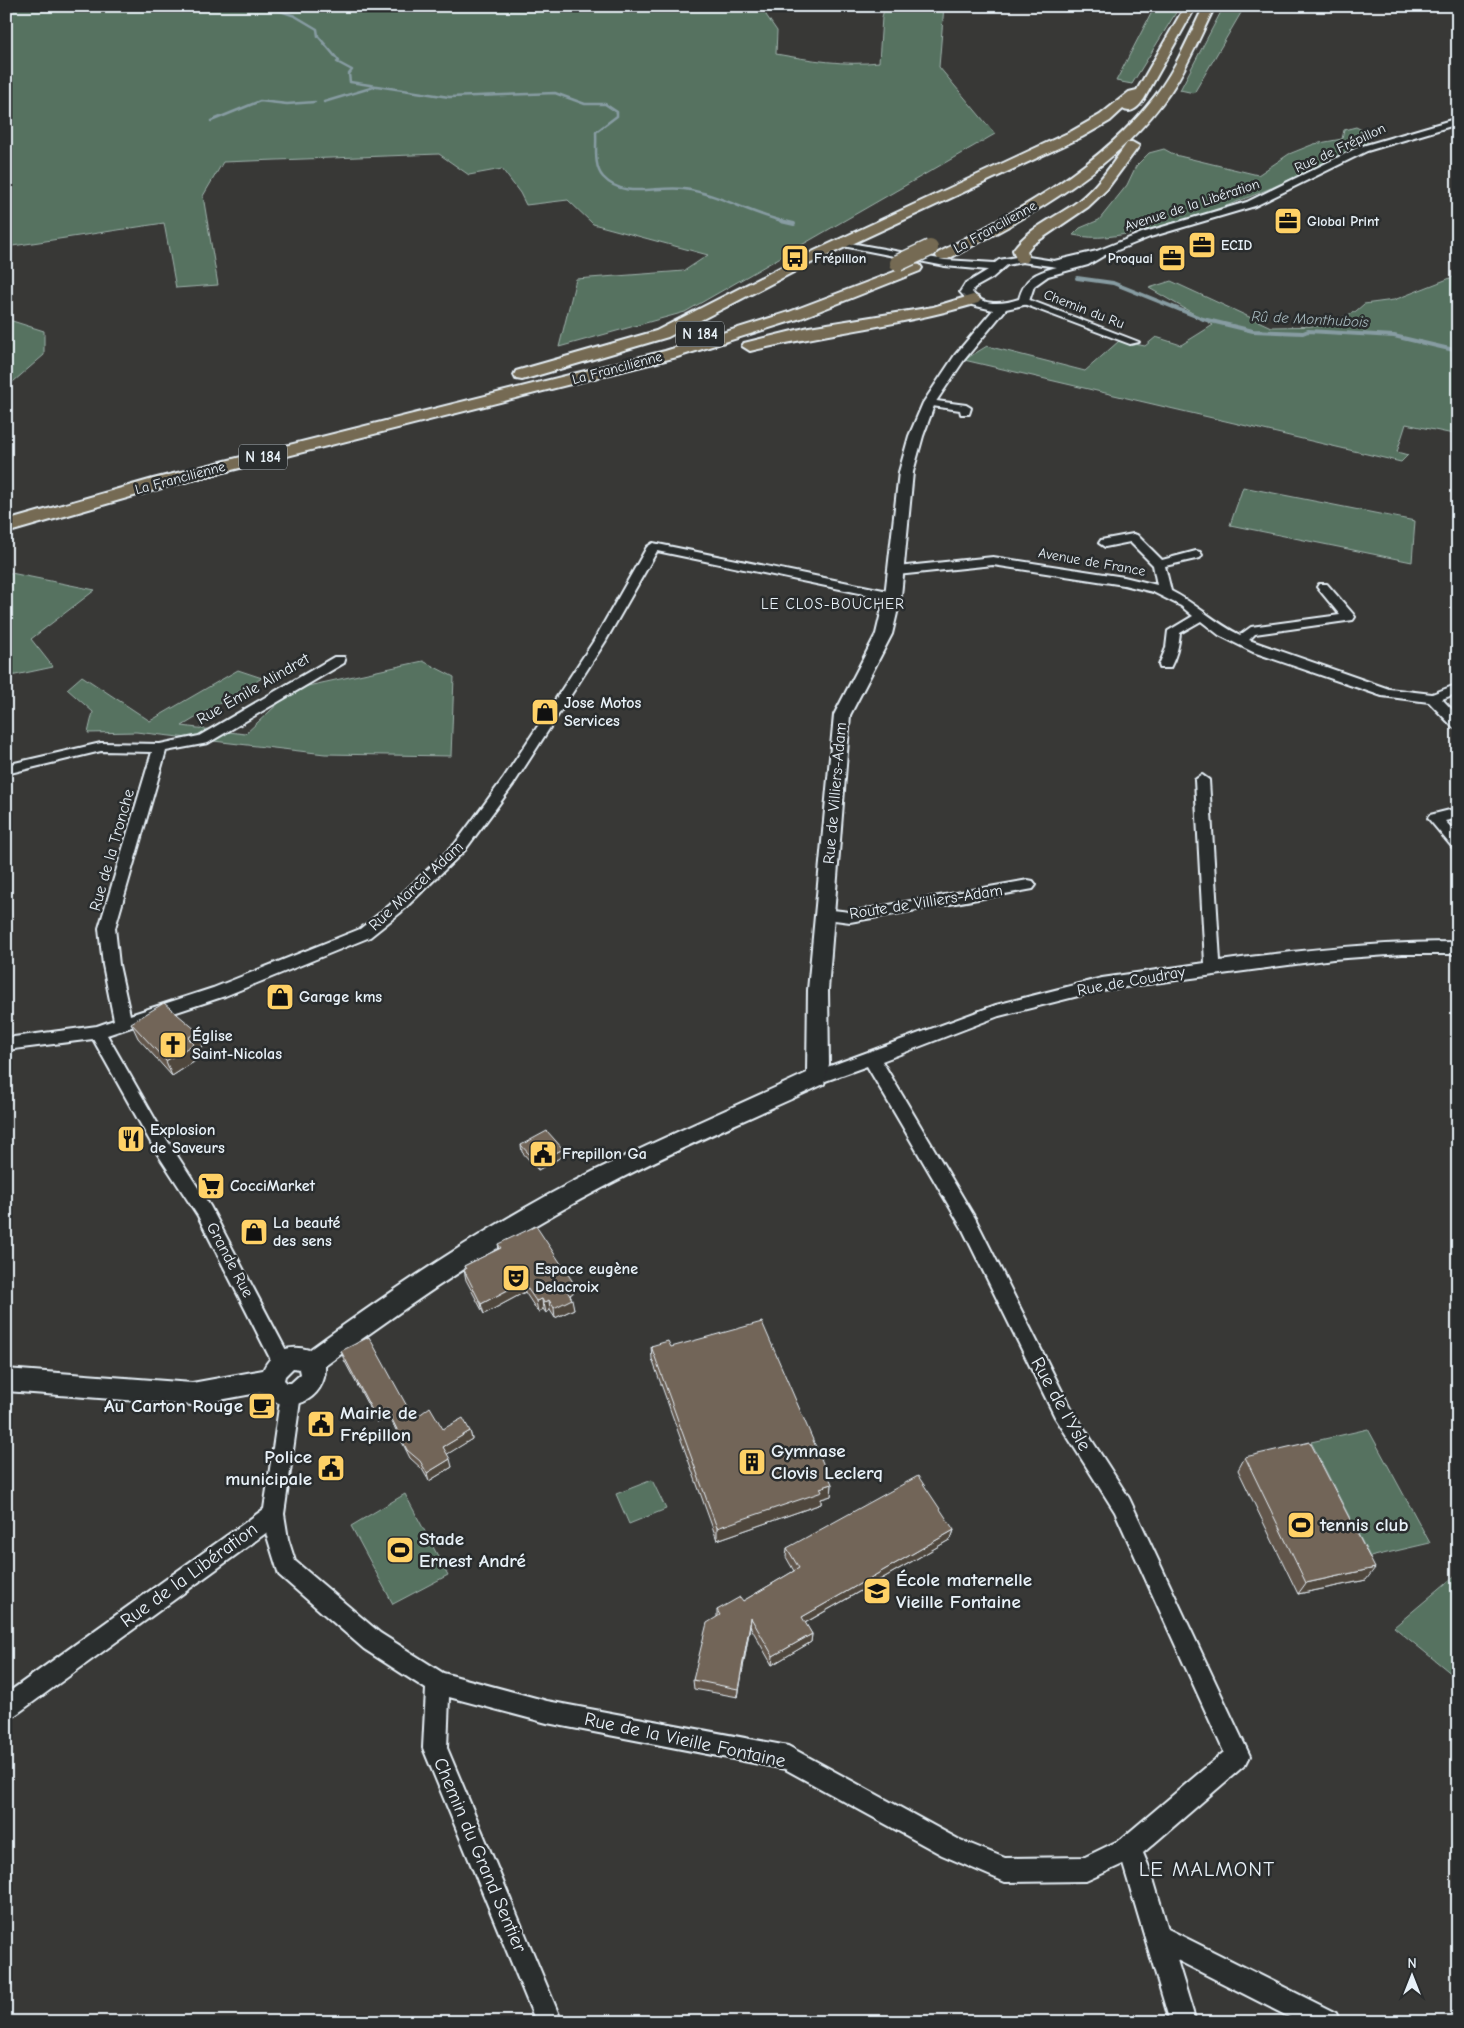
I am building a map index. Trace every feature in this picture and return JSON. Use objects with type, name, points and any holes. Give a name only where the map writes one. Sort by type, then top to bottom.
[{"type":"highway","points":[[1109,132],[1138,99],[1139,93],[1191,6]]},
{"type":"highway","name":"La Francilienne","points":[[6,527],[159,483],[671,354],[794,315],[915,268],[1021,215],[1065,187],[1109,153],[1159,99],[1210,6]]},
{"type":"highway","points":[[496,385],[530,372],[662,334],[764,280],[1077,134],[1105,118],[1133,95],[1139,93]]},
{"type":"highway","points":[[1022,259],[1020,250],[1027,242],[1083,204],[1102,186],[1162,103],[1159,99]]},
{"type":"highway","name":"La Francilienne","points":[[6,510],[163,465],[683,340],[803,301],[898,263],[939,256],[1003,210],[1080,159]]},
{"type":"highway","points":[[521,393],[614,378],[809,332],[935,311],[975,297]]},
{"type":"street","name":"Rue de Frépillon","points":[[1292,185],[1377,144],[1420,130],[1458,121]]},
{"type":"street","name":"Avenue de la Libération","points":[[1043,269],[1084,263],[1101,253],[1146,235],[1241,208],[1292,185]]},
{"type":"street","points":[[843,243],[939,256],[997,267]]},
{"type":"street","points":[[939,256],[962,276],[975,297],[991,316]]},
{"type":"street","points":[[1022,259],[1043,269],[1029,284],[1024,301],[1002,306],[975,297],[988,276],[1003,262],[1022,259]]},
{"type":"street","name":"Chemin du Ru","points":[[1024,301],[1134,342]]},
{"type":"street","name":"Rue de Villiers-Adam","points":[[817,1078],[819,1064],[818,990],[842,716],[853,690],[884,634],[894,596],[897,571],[896,559],[906,472],[916,436],[929,404],[958,358],[991,316],[1002,306]]},
{"type":"street","points":[[929,404],[966,408],[965,412]]},
{"type":"street","points":[[1105,543],[1134,538],[1159,564],[1165,593]]},
{"type":"street","name":"Rue Marcel Adam","points":[[6,1044],[98,1032],[123,1022],[219,992],[365,933],[395,909],[460,847],[508,782],[599,642],[653,548],[894,596]]},
{"type":"street","points":[[1159,564],[1196,556]]},
{"type":"street","name":"Avenue de France","points":[[897,571],[993,561],[1124,580],[1165,593],[1185,603],[1223,632],[1258,649],[1387,693],[1433,698]]},
{"type":"street","points":[[1241,641],[1251,631],[1349,617],[1323,587]]},
{"type":"street","points":[[1165,665],[1172,648],[1174,631],[1202,616]]},
{"type":"street","name":"Rue Émile Alindret","points":[[6,770],[101,747],[160,748],[203,740],[339,660]]},
{"type":"street","points":[[1458,688],[1433,698],[1458,724]]},
{"type":"street","name":"Rue de la Tronche","points":[[123,1022],[111,965],[107,928],[160,748]]},
{"type":"street","points":[[1202,780],[1214,968]]},
{"type":"street","points":[[1458,813],[1435,818],[1458,845]]},
{"type":"street","name":"Route de Villiers-Adam","points":[[824,914],[850,917],[1028,885]]},
{"type":"street","name":"Rue de Coudray","points":[[817,1078],[996,1011],[1102,984],[1333,953],[1402,948],[1458,948]]},
{"type":"street","name":"Grande Rue","points":[[98,1032],[161,1146],[204,1211],[277,1370]]},
{"type":"street","name":"Rue de l'Ysle","points":[[872,1058],[968,1223],[1062,1411],[1122,1505],[1238,1756]]},
{"type":"street","points":[[311,1363],[395,1301],[471,1252],[601,1178],[817,1078]]},
{"type":"street","points":[[6,1380],[192,1394],[277,1370],[301,1358],[311,1363],[314,1374],[309,1385],[291,1394],[279,1392],[275,1389],[277,1370]]},
{"type":"street","name":"Rue de la Libération","points":[[6,1708],[274,1514],[291,1394]]},
{"type":"street","name":"Rue de la Vieille Fontaine","points":[[274,1514],[277,1539],[287,1568],[372,1641],[438,1683],[547,1712],[788,1758],[950,1848],[1005,1870],[1086,1869],[1129,1848],[1238,1756]]},
{"type":"street","name":"Chemin du Grand Sentier","points":[[438,1683],[435,1748],[549,2022]]},
{"type":"street","points":[[1129,1848],[1139,1872],[1182,2019]]},
{"type":"street","points":[[1159,1938],[1327,2022]]},
{"type":"green space","points":[[6,6],[768,6],[766,15],[777,31],[776,54],[840,63],[866,63],[879,62],[882,17],[885,6],[944,6],[939,67],[995,134],[685,312],[559,347],[576,279],[684,271],[708,255],[593,224],[568,200],[526,205],[520,193],[502,169],[469,175],[439,154],[223,162],[203,196],[218,285],[176,288],[164,223],[6,247]]},
{"type":"green space","points":[[1155,6],[1180,6],[1132,84],[1116,81]]},
{"type":"green space","points":[[1224,6],[1245,6],[1194,93],[1180,90]]},
{"type":"green space","points":[[1356,127],[1366,132],[1363,139],[1369,143],[1285,182],[1229,205],[1171,224],[1132,233],[1099,237],[1073,235],[1080,228],[1099,220],[1127,185],[1136,166],[1149,153],[1164,149],[1175,155],[1258,175],[1289,154],[1314,144],[1342,139],[1344,130]]},
{"type":"green space","points":[[1458,275],[1458,435],[1406,424],[1397,452],[1408,455],[1401,462],[964,360],[987,346],[1085,371],[1119,341],[1145,346],[1156,337],[1181,345],[1213,325],[1149,288],[1171,281],[1271,327],[1325,326],[1356,311],[1364,304],[1394,300]]},
{"type":"green space","points":[[6,319],[44,331],[44,355],[6,388]]},
{"type":"green space","points":[[1243,487],[1415,521],[1412,562],[1230,525]]},
{"type":"green space","points":[[6,572],[95,590],[31,639],[53,667],[6,677]]},
{"type":"green space","points":[[423,661],[454,677],[451,756],[325,754],[136,732],[88,733],[93,712],[67,689],[82,676],[150,721],[238,670],[262,678],[182,726],[245,734],[294,689]]},
{"type":"green space","points":[[1368,1429],[1430,1543],[1370,1557],[1311,1442]]},
{"type":"green space","points":[[652,1480],[666,1509],[629,1524],[616,1494]]},
{"type":"green space","name":"Stade Ernest André","points":[[405,1494],[448,1575],[393,1604],[351,1526]]},
{"type":"green space","points":[[1458,1573],[1458,1679],[1394,1627]]},
{"type":"building","name":"Église Saint-Nicolas","points":[[164,1003],[197,1031],[188,1038],[194,1044],[166,1061],[131,1023]]},
{"type":"building","name":"Frepillon Ga","points":[[547,1131],[563,1149],[537,1163],[521,1145]]},
{"type":"building","name":"Espace eugène Delacroix","points":[[536,1226],[573,1282],[568,1285],[570,1289],[567,1291],[572,1299],[554,1308],[549,1300],[544,1303],[542,1299],[536,1301],[523,1282],[481,1304],[464,1270],[466,1269],[464,1266],[501,1248],[498,1244]]},
{"type":"building","name":"Gymnase Clovis Leclerq","points":[[762,1322],[832,1484],[820,1488],[822,1492],[717,1528],[651,1346],[668,1341],[671,1347]]},
{"type":"building","points":[[369,1337],[414,1419],[430,1407],[443,1429],[463,1418],[470,1431],[443,1447],[450,1459],[427,1473],[420,1461],[407,1450],[387,1409],[374,1414],[341,1351]]},
{"type":"building","name":"tennis club","points":[[1310,1442],[1375,1568],[1306,1583],[1245,1457]]},
{"type":"building","name":"École maternelle Vieille Fontaine","points":[[918,1476],[954,1530],[802,1617],[812,1634],[773,1656],[751,1618],[738,1689],[693,1680],[707,1623],[720,1615],[717,1610],[740,1597],[743,1601],[799,1568],[787,1548]]},
{"type":"waterway","name":"Rû de Monthubois","points":[[266,6],[295,16],[317,29],[318,36],[339,61],[337,62],[352,70],[349,74],[350,82],[449,97],[555,93],[585,104],[605,104],[617,112],[617,116],[596,132],[596,155],[600,172],[611,184],[631,190],[684,189],[710,195],[761,215],[787,222]]},
{"type":"waterway","points":[[324,102],[374,87]]},
{"type":"waterway","points":[[211,121],[260,101],[287,104],[315,102]]},
{"type":"waterway","name":"Rû de Monthubois","points":[[781,221],[794,224]]},
{"type":"waterway","name":"Rû de Monthubois","points":[[1077,278],[1113,283],[1203,319],[1253,331],[1303,333],[1308,331],[1394,336],[1458,351]]},
{"type":"place","name":"Global Print","points":[[1288,221]]},
{"type":"place","name":"ECID","points":[[1202,245]]},
{"type":"place","name":"Frépillon","points":[[795,258]]},
{"type":"place","name":"Proquai","points":[[1172,258]]},
{"type":"place","name":"Jose Motos Services","points":[[545,712]]},
{"type":"place","name":"Garage kms","points":[[280,997]]},
{"type":"place","name":"Église Saint-Nicolas","points":[[173,1045]]},
{"type":"place","name":"Explosion de Saveurs","points":[[131,1139]]},
{"type":"place","name":"Frepillon Ga","points":[[543,1154]]},
{"type":"place","name":"CocciMarket","points":[[211,1186]]},
{"type":"place","name":"La beauté des sens","points":[[254,1232]]},
{"type":"place","name":"Espace eugène Delacroix","points":[[516,1278]]},
{"type":"place","name":"Au Carton Rouge","points":[[262,1406]]},
{"type":"place","name":"Mairie de Frépillon","points":[[321,1424]]},
{"type":"place","name":"Gymnase Clovis Leclerq","points":[[752,1462]]},
{"type":"place","name":"Police municipale","points":[[331,1468]]},
{"type":"place","name":"tennis club","points":[[1301,1525]]},
{"type":"place","name":"Stade Ernest André","points":[[400,1550]]},
{"type":"place","name":"École maternelle Vieille Fontaine","points":[[877,1591]]},
{"type":"district","name":"LE CLOS-BOUCHER","points":[[833,604]]},
{"type":"district","name":"LE MALMONT","points":[[1207,1869]]}]
